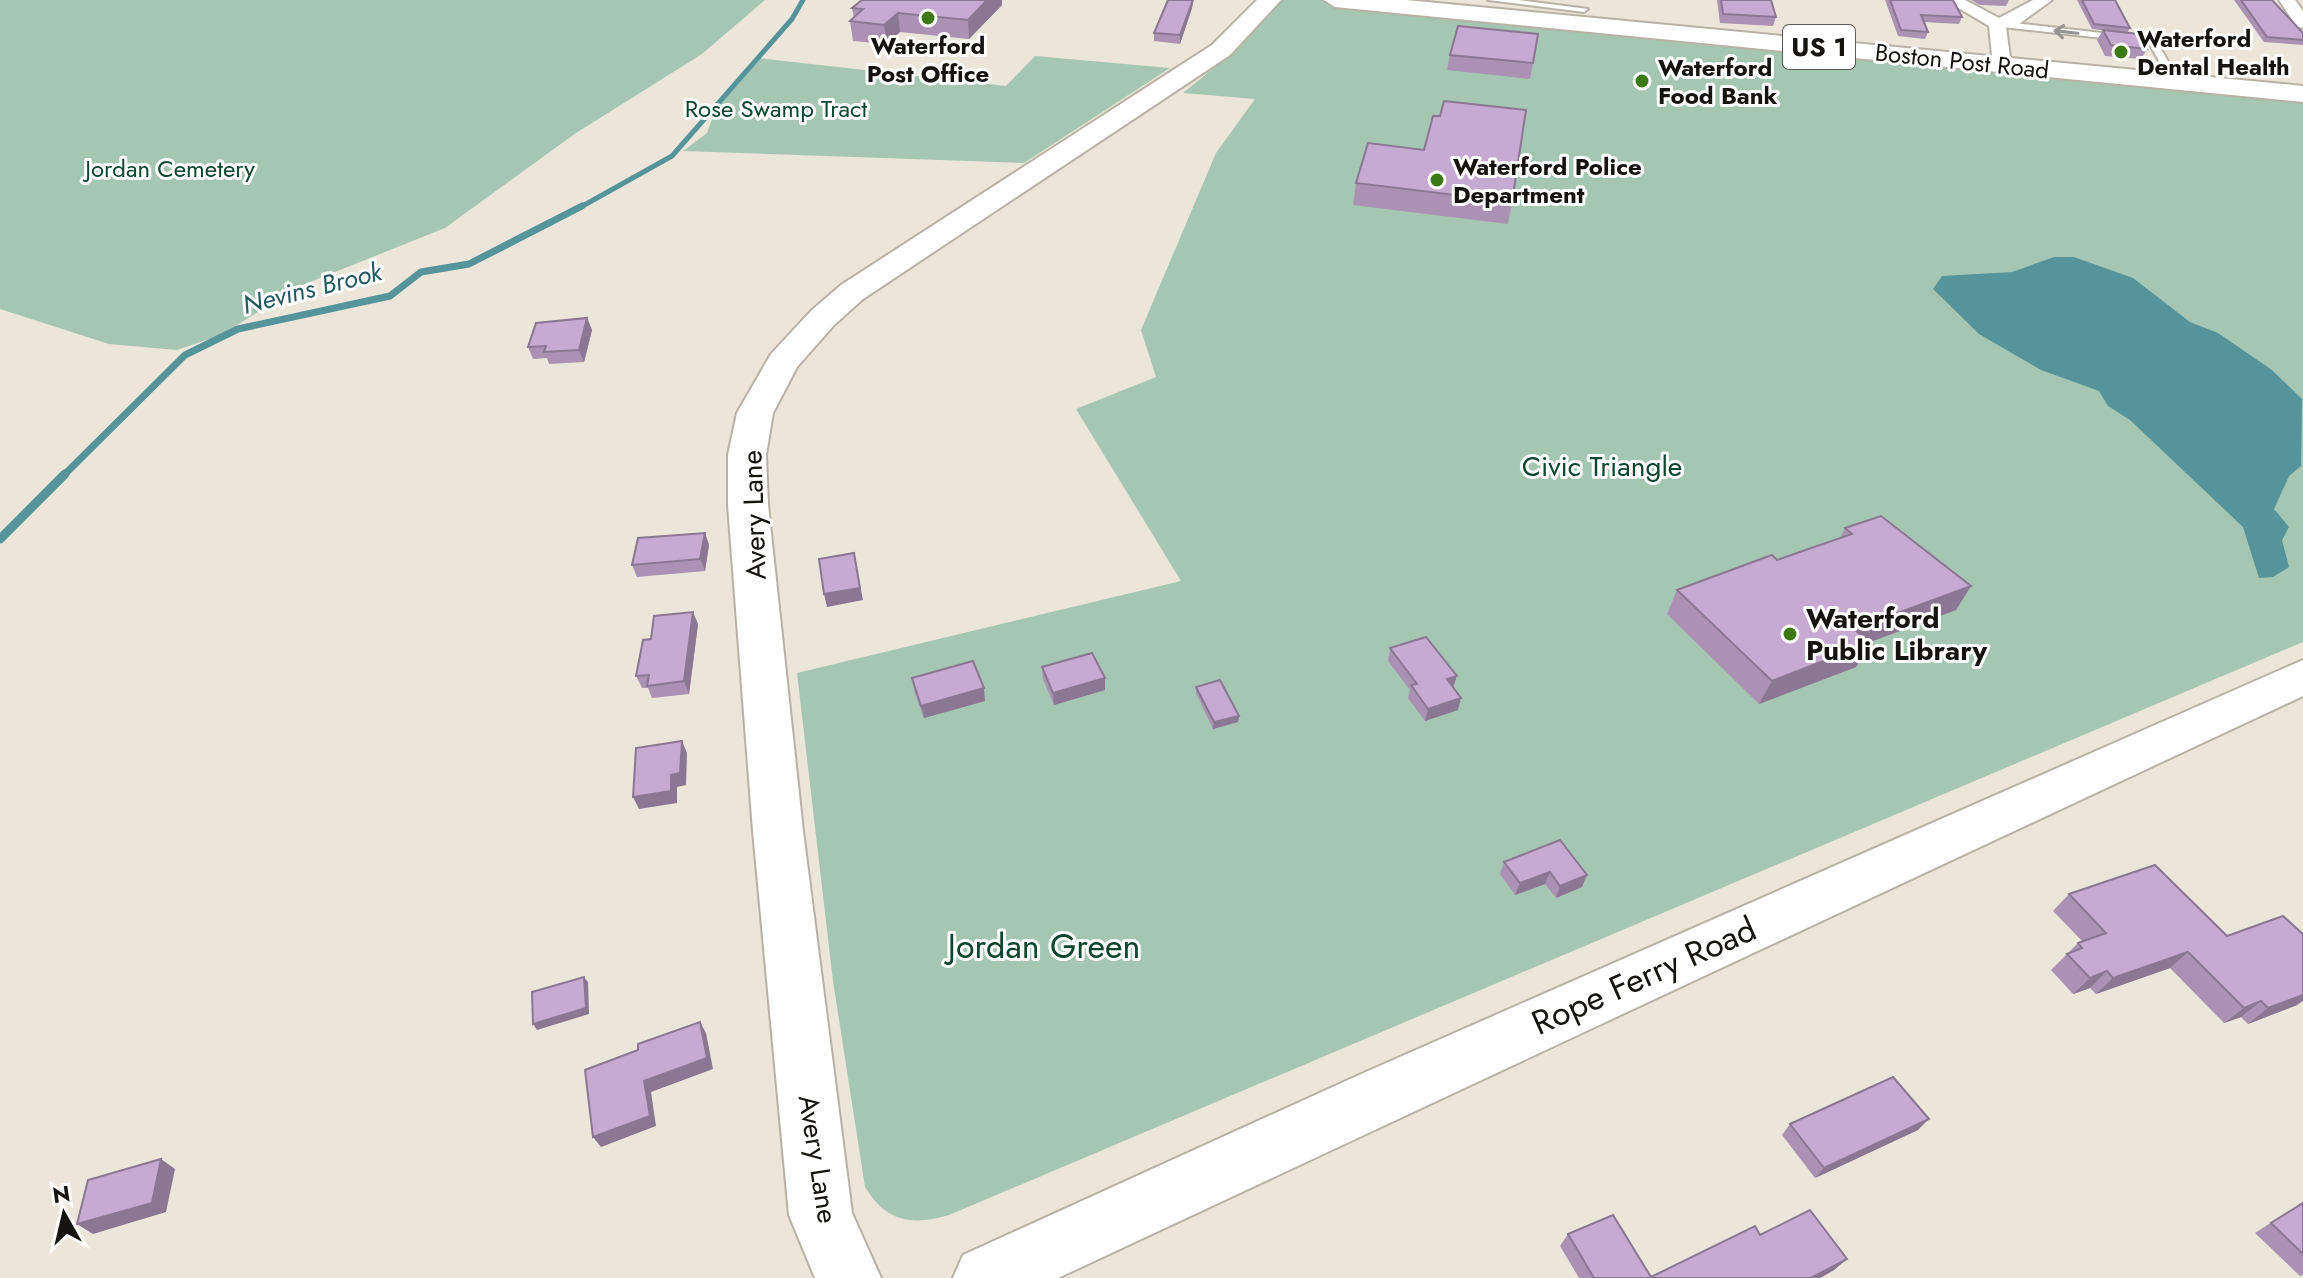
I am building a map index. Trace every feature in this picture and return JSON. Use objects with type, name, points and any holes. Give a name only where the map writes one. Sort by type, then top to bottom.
[{"type":"main road","name":"Avery Lane","points":[[848,1278],[821,1215],[763,684],[747,470],[754,415],[776,369],[809,329],[852,292],[1221,50],[1270,0]]},
{"type":"main road","name":"Boston Post Road","points":[[1335,0],[1584,11],[2002,65],[2303,94]]},
{"type":"main road","name":"Rope Ferry Road","points":[[986,1278],[1380,1095],[2303,677]]},
{"type":"street","points":[[1953,0],[1997,24],[2013,20],[2044,0]]},
{"type":"street","points":[[2287,0],[2303,23]]},
{"type":"street","points":[[1997,24],[2002,65]]},
{"type":"lane","points":[[1492,0],[1584,11]]},
{"type":"lane","points":[[1997,24],[2152,41],[2175,82]]},
{"type":"green space","name":"Jordan Cemetery","points":[[0,0],[765,0],[702,54],[576,133],[445,228],[300,286],[221,335],[177,350],[109,344],[0,309]]},
{"type":"green space","name":"Civic Triangle","points":[[1271,0],[1329,0],[2303,100],[2303,642],[949,1215],[923,1220],[901,1218],[882,1208],[865,1187],[833,981],[797,673],[1181,581],[1076,409],[1156,377],[1141,330],[1216,153],[1255,99],[1183,93],[1242,45]]},
{"type":"green space","name":"Rose Swamp Tract","points":[[1035,56],[1170,68],[1024,163],[683,151],[707,133],[716,108],[757,58],[1006,86]]},
{"type":"water","points":[[2054,257],[2074,257],[2133,278],[2190,322],[2218,333],[2272,370],[2302,399],[2301,466],[2289,476],[2274,509],[2289,527],[2282,540],[2289,567],[2273,577],[2259,578],[2243,527],[2130,420],[2108,406],[2099,391],[2041,370],[1979,334],[1933,289],[1942,276],[2012,272]]},
{"type":"building","points":[[862,0],[987,0],[968,20],[898,13],[884,25],[850,21],[863,9],[852,8]]},
{"type":"building","points":[[1168,0],[1193,0],[1180,35],[1154,33]]},
{"type":"building","points":[[1721,0],[1771,0],[1776,17],[1723,14]]},
{"type":"building","points":[[1890,0],[1953,0],[1962,17],[1921,15],[1928,32],[1901,30]]},
{"type":"building","points":[[2082,0],[2115,0],[2130,28],[2094,24]]},
{"type":"building","points":[[2241,0],[2272,0],[2303,33],[2303,40],[2267,37]]},
{"type":"building","points":[[1458,26],[1538,34],[1533,63],[1450,55]]},
{"type":"building","points":[[2103,30],[2139,34],[2147,49],[2111,45]]},
{"type":"building","name":"Waterford Police Department","points":[[1444,101],[1526,110],[1512,202],[1356,183],[1368,143],[1424,150],[1433,116],[1440,116]]},
{"type":"building","points":[[587,318],[579,350],[544,352],[546,346],[528,347],[536,323]]},
{"type":"building","name":"Waterford Public Library","points":[[1881,516],[1971,586],[1854,629],[1870,643],[1772,681],[1677,590],[1772,555],[1777,560],[1852,534],[1845,528]]},
{"type":"building","points":[[705,533],[700,559],[632,565],[638,538]]},
{"type":"building","points":[[854,553],[860,588],[824,594],[819,559]]},
{"type":"building","points":[[693,612],[684,681],[647,686],[649,675],[636,676],[643,640],[651,639],[654,616]]},
{"type":"building","points":[[1426,637],[1457,676],[1447,679],[1461,698],[1428,709],[1411,685],[1417,684],[1390,648]]},
{"type":"building","points":[[1092,653],[1105,678],[1053,693],[1042,667]]},
{"type":"building","points":[[973,661],[984,688],[921,706],[912,678]]},
{"type":"building","points":[[1220,680],[1239,716],[1214,722],[1196,687]]},
{"type":"building","points":[[682,741],[680,773],[671,775],[671,791],[633,797],[636,748]]},
{"type":"building","points":[[1560,840],[1587,875],[1560,886],[1550,872],[1520,883],[1504,862]]},
{"type":"building","points":[[2155,865],[2227,936],[2283,916],[2303,934],[2303,995],[2268,1008],[2261,1001],[2244,1008],[2188,952],[2113,978],[2107,971],[2090,978],[2067,954],[2082,948],[2078,943],[2106,933],[2069,894]]},
{"type":"building","points":[[584,977],[586,1008],[533,1024],[532,992]]},
{"type":"building","points":[[700,1022],[707,1058],[644,1081],[650,1116],[593,1137],[585,1070],[638,1050],[638,1044]]},
{"type":"building","points":[[1893,1077],[1929,1119],[1824,1168],[1790,1124]]},
{"type":"building","points":[[161,1159],[152,1203],[77,1224],[88,1180]]},
{"type":"building","points":[[2303,1203],[2303,1254],[2271,1223]]},
{"type":"building","points":[[1810,1210],[1847,1259],[1811,1278],[1594,1278],[1568,1234],[1613,1215],[1651,1277],[1755,1226],[1760,1235]]},
{"type":"waterway","name":"Nevins Brook","points":[[579,208],[672,156],[792,19],[803,0]]},
{"type":"waterway","name":"Nevins Brook","points":[[63,476],[185,355],[238,329],[390,296],[421,272],[469,264],[582,206]]},
{"type":"waterway","name":"Nevins Brook","points":[[0,539],[63,476]]},
{"type":"place","name":"Waterford Post Office","points":[[928,18]]},
{"type":"place","name":"Waterford Dental Health","points":[[2121,52]]},
{"type":"place","name":"Waterford Food Bank","points":[[1642,81]]},
{"type":"place","name":"Waterford Police Department","points":[[1437,180]]},
{"type":"place","name":"Waterford Public Library","points":[[1790,634]]},
{"type":"park label","name":"Jordan Green","points":[[1044,946]]}]
